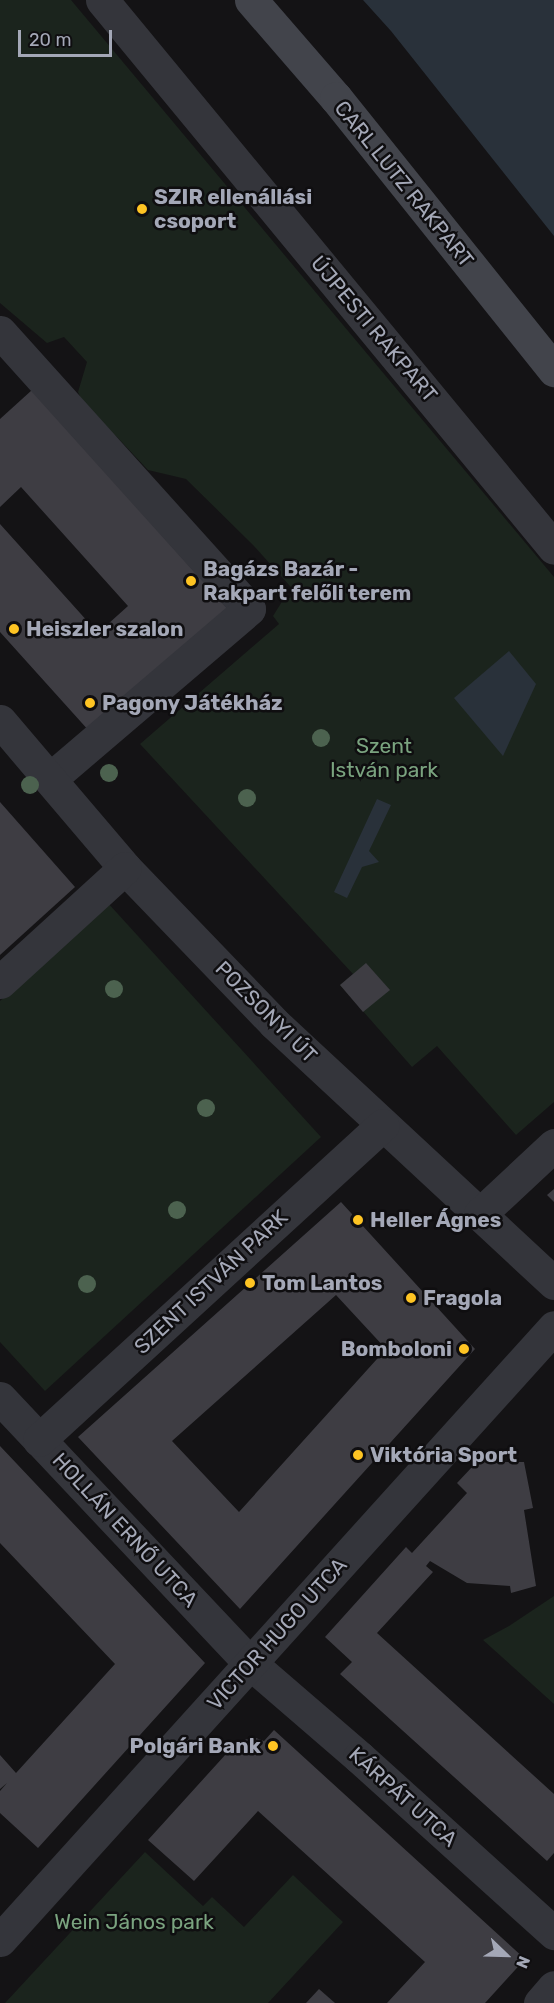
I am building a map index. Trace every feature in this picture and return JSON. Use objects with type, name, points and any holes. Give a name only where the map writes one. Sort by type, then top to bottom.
[{"type":"main road","name":"CARL LUTZ RAKPART","points":[[251,0],[336,98],[554,370]]},
{"type":"street","name":"ÚJPESTI RAKPART","points":[[102,0],[554,548]]},
{"type":"street","points":[[3,342],[249,609],[50,779]]},
{"type":"street","name":"POZSONYI ÚT","points":[[0,721],[124,868],[274,1023],[554,1283]]},
{"type":"street","points":[[0,982],[124,868]]},
{"type":"street","name":"SZENT ISTVÁN PARK","points":[[39,1440],[383,1125]]},
{"type":"street","points":[[480,1214],[554,1145]]},
{"type":"street","name":"VICTOR HUGO UTCA","points":[[5,1924],[250,1663],[554,1327]]},
{"type":"street","name":"HOLLÁN ERNŐ UTCA","points":[[0,1398],[250,1663]]},
{"type":"street","name":"KÁRPÁT UTCA","points":[[250,1663],[359,1757],[554,1933]]},
{"type":"street","points":[[540,2003],[554,1988]]},
{"type":"green space","name":"Szent István park","points":[[0,0],[71,0],[554,577],[554,1102],[516,1135],[437,1046],[412,1067],[340,985],[353,974],[140,744],[279,624],[273,616],[283,600],[298,595],[253,545],[186,479],[148,470],[117,437],[87,412],[78,392],[87,362],[64,337],[47,343],[0,303]]},
{"type":"green space","points":[[107,902],[321,1137],[45,1391],[0,1342],[0,1001]]},
{"type":"green space","points":[[554,1596],[554,1704],[483,1640]]},
{"type":"green space","name":"Wein János park","points":[[145,1852],[203,1906],[212,1897],[244,1927],[293,1875],[343,1922],[268,2003],[5,2003]]},
{"type":"shaded area","points":[[363,0],[554,0],[554,236],[391,31]]},
{"type":"shaded area","points":[[509,651],[536,684],[503,756],[454,698]]},
{"type":"shaded area","points":[[377,799],[391,805],[369,851],[379,862],[362,867],[347,898],[334,892]]},
{"type":"building","points":[[32,390],[227,608],[90,732],[0,632],[0,524],[98,633],[128,606],[21,487],[0,507],[0,419]]},
{"type":"building","points":[[0,802],[75,887],[0,955]]},
{"type":"building","points":[[366,963],[390,990],[363,1012],[340,985]]},
{"type":"building","points":[[554,1189],[554,1202],[547,1195]]},
{"type":"building","points":[[341,1202],[475,1349],[240,1609],[78,1437]],"holes":[[[336,1295],[386,1349],[239,1512],[172,1441]]]},
{"type":"building","points":[[0,1446],[205,1663],[38,1848],[0,1813],[0,1791],[7,1783],[0,1789],[0,1755],[16,1773],[115,1664],[0,1543]]},
{"type":"building","points":[[489,1449],[504,1462],[524,1462],[533,1508],[524,1510],[536,1586],[511,1593],[510,1586],[467,1583],[430,1561],[426,1566],[433,1572],[377,1633],[554,1794],[554,1853],[547,1861],[340,1674],[352,1662],[325,1637],[406,1547],[412,1553],[467,1493],[457,1483]]},
{"type":"building","points":[[274,1730],[525,1959],[485,2003],[387,2003],[425,1962],[258,1811],[194,1881],[148,1840],[236,1743],[253,1737],[264,1741]]},
{"type":"building","points":[[319,1989],[335,2003],[306,2003]]},
{"type":"place","name":"SZIR ellenállási csoport","points":[[142,209]]},
{"type":"place","name":"Bagázs Bazár - Rakpart felőli terem","points":[[191,581]]},
{"type":"place","name":"Heiszler szalon","points":[[14,629]]},
{"type":"place","name":"Pagony Játékház","points":[[90,703]]},
{"type":"place","name":"Heller Ágnes","points":[[358,1220]]},
{"type":"place","name":"Tom Lantos","points":[[250,1283]]},
{"type":"place","name":"Fragola","points":[[411,1298]]},
{"type":"place","name":"Bomboloni","points":[[464,1349]]},
{"type":"place","name":"Viktória Sport","points":[[358,1455]]},
{"type":"place","name":"Polgári Bank","points":[[273,1746]]}]
